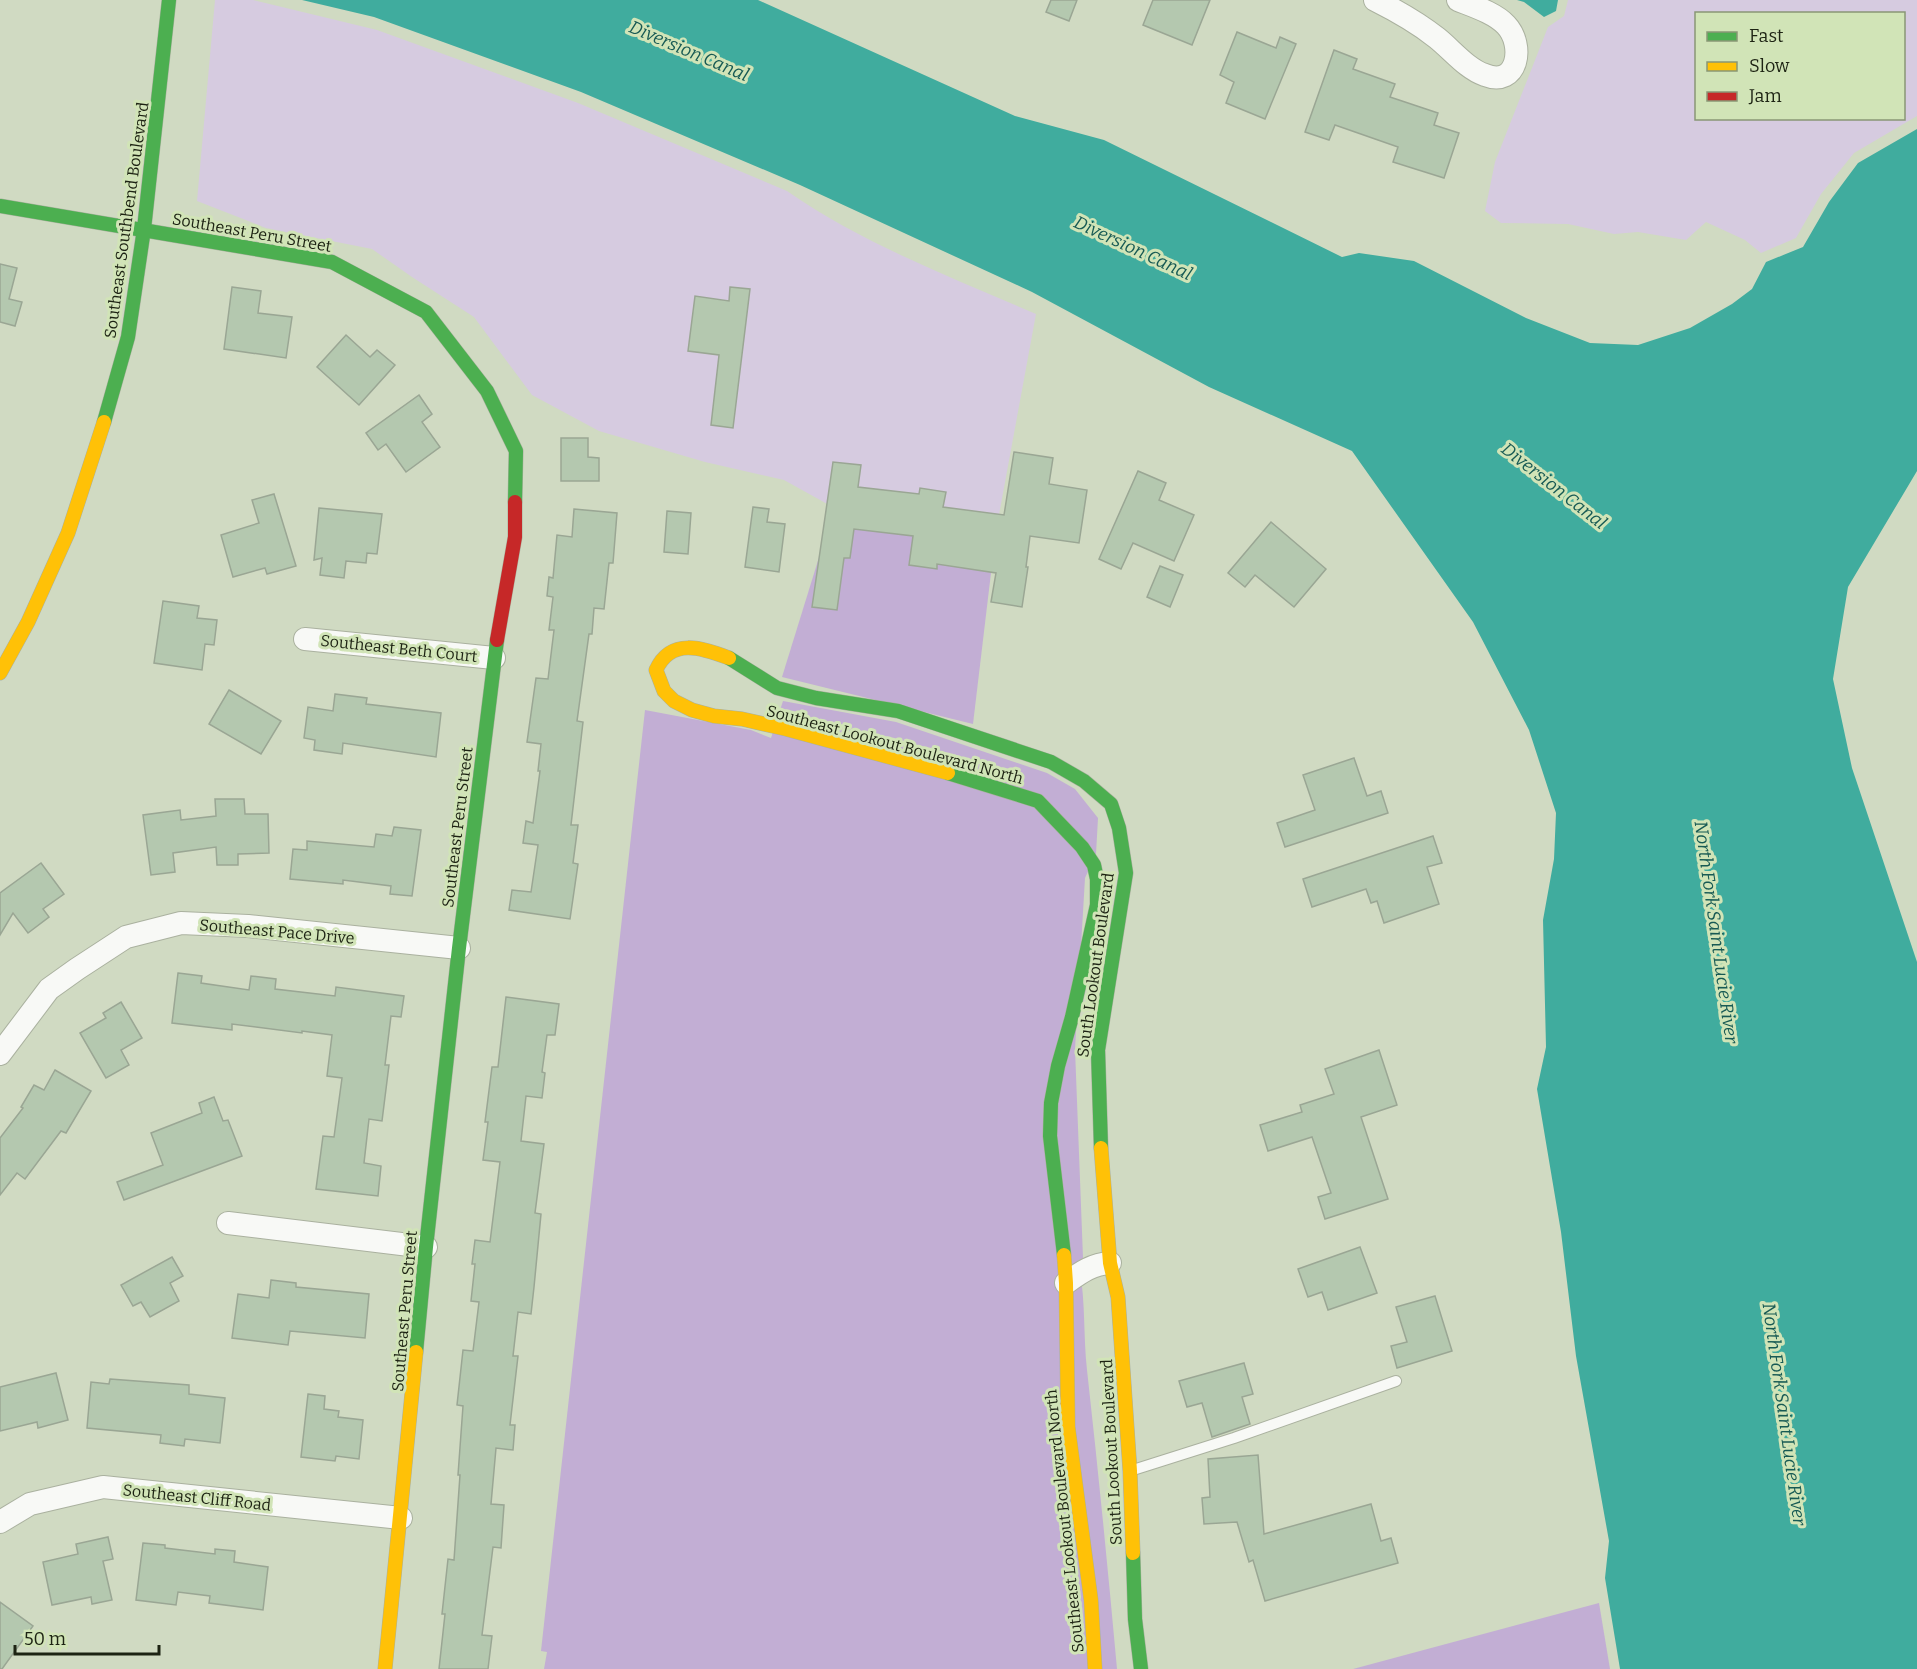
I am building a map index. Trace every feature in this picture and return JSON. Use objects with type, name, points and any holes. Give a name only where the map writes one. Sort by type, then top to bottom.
[{"type":"street","name":"Southeast Southbend Boulevard","points":[[0,673],[28,622],[68,533],[107,414],[128,337],[144,229],[169,0]]},
{"type":"street","points":[[1375,0],[1408,16],[1484,75],[1500,78],[1508,74],[1517,60],[1517,53],[1514,37],[1506,25],[1491,15],[1458,0]]},
{"type":"street","name":"Southeast Peru Street","points":[[0,206],[332,262],[426,312],[487,391],[516,451],[515,537],[494,657],[459,948],[426,1247],[385,1669]]},
{"type":"street","name":"Southeast Beth Court","points":[[304,639],[494,657]]},
{"type":"street","name":"Southeast Lookout Boulevard North","points":[[777,688],[729,658],[704,649],[687,647],[674,651],[661,659],[656,670],[664,691],[674,701],[692,710],[765,725],[976,781],[1038,801],[1082,847],[1094,865],[1097,879],[1097,905],[1072,1017],[1058,1066],[1051,1103],[1050,1136],[1062,1230],[1068,1427],[1091,1600],[1095,1669]]},
{"type":"street","points":[[765,725],[777,688]]},
{"type":"street","name":"South Lookout Boulevard","points":[[777,688],[816,698],[898,711],[1051,762],[1084,781],[1111,804],[1119,828],[1126,873],[1098,1050],[1099,1121],[1110,1263],[1118,1297],[1130,1471],[1135,1619],[1140,1669]]},
{"type":"street","points":[[1094,865],[1124,860]]},
{"type":"street","name":"Southeast Pace Drive","points":[[0,1054],[49,989],[126,937],[181,923],[248,926],[459,948]]},
{"type":"street","points":[[228,1223],[426,1247]]},
{"type":"street","points":[[1065,1283],[1084,1270],[1098,1264],[1110,1263]]},
{"type":"street","name":"Southeast Cliff Road","points":[[0,1522],[30,1504],[103,1487],[401,1518]]},
{"type":"lane","points":[[1130,1471],[1234,1438],[1396,1381]]},
{"type":"shaded area","points":[[215,0],[253,0],[377,30],[578,103],[787,191],[816,210],[877,243],[1036,314],[996,531],[858,521],[784,480],[705,462],[599,431],[532,395],[474,317],[372,249],[266,228],[197,201]]},
{"type":"shaded area","points":[[1568,0],[1917,0],[1917,116],[1854,153],[1821,194],[1796,238],[1761,253],[1745,240],[1706,222],[1686,240],[1638,232],[1614,234],[1568,224],[1501,223],[1485,211],[1495,162],[1548,27],[1564,16]]},
{"type":"shaded area","points":[[829,525],[996,531],[973,724],[782,677]]},
{"type":"shaded area","points":[[783,701],[896,722],[1047,773],[1075,789],[1098,818],[1096,854],[1085,878],[1075,1049],[1083,1258],[1078,1261],[1117,1669],[544,1669],[547,1652],[541,1651],[645,710],[751,730],[771,738]]},
{"type":"shaded area","points":[[1599,1603],[1610,1669],[1353,1669]]},
{"type":"water","points":[[302,0],[758,0],[1015,116],[1104,140],[1342,257],[1359,253],[1414,261],[1526,318],[1590,343],[1638,345],[1690,328],[1732,304],[1752,289],[1766,262],[1803,247],[1829,202],[1858,163],[1917,129],[1917,471],[1848,587],[1833,679],[1852,768],[1917,962],[1917,1669],[1620,1669],[1605,1578],[1609,1541],[1576,1356],[1561,1232],[1537,1089],[1546,1047],[1543,920],[1554,859],[1556,813],[1529,730],[1473,622],[1352,451],[1209,387],[1032,292],[800,185],[581,92],[374,17]]},
{"type":"water","points":[[1517,0],[1558,0],[1556,11],[1544,17],[1524,2]]},
{"type":"building","points":[[1051,0],[1077,0],[1069,21],[1046,12]]},
{"type":"building","points":[[1153,0],[1210,0],[1192,45],[1143,25]]},
{"type":"building","points":[[1237,32],[1276,48],[1280,37],[1296,44],[1265,119],[1226,103],[1234,82],[1220,75]]},
{"type":"building","points":[[1334,50],[1357,59],[1353,69],[1395,84],[1390,97],[1438,113],[1434,125],[1459,133],[1444,178],[1393,162],[1398,147],[1335,125],[1329,140],[1305,132]]},
{"type":"building","points":[[0,264],[17,268],[9,299],[22,302],[15,326],[0,322]]},
{"type":"building","points":[[232,287],[261,291],[258,313],[292,317],[286,358],[224,349]]},
{"type":"building","points":[[730,287],[750,289],[733,428],[711,425],[719,355],[688,351],[695,296],[729,301]]},
{"type":"building","points":[[346,335],[370,357],[377,350],[395,365],[359,405],[317,367]]},
{"type":"building","points":[[419,395],[432,414],[422,422],[440,447],[406,472],[386,444],[378,450],[366,433]]},
{"type":"building","points":[[561,438],[588,438],[588,457],[599,458],[599,481],[561,481]]},
{"type":"building","points":[[1014,452],[1053,458],[1049,484],[1087,490],[1079,543],[1030,536],[1022,607],[991,602],[996,573],[937,564],[937,569],[909,565],[913,536],[854,529],[850,558],[844,558],[837,610],[812,607],[833,462],[861,465],[858,487],[919,494],[920,488],[946,492],[943,507],[1004,515]]},
{"type":"building","points":[[1138,471],[1166,483],[1159,500],[1194,515],[1174,561],[1133,543],[1121,569],[1099,559]]},
{"type":"building","points":[[274,494],[296,566],[267,574],[265,568],[233,577],[221,535],[259,523],[252,500]]},
{"type":"building","points":[[753,507],[769,509],[767,522],[785,524],[779,572],[745,567]]},
{"type":"building","points":[[319,508],[382,514],[377,554],[367,553],[366,563],[346,561],[344,578],[320,575],[322,558],[314,560]]},
{"type":"building","points":[[574,509],[617,513],[613,563],[609,563],[604,609],[594,608],[592,634],[589,634],[577,721],[583,722],[571,825],[578,825],[573,863],[578,864],[570,919],[509,910],[512,890],[531,892],[538,845],[523,843],[526,821],[533,823],[541,744],[527,742],[536,678],[548,679],[554,630],[549,630],[553,597],[547,596],[549,577],[553,578],[557,535],[572,537]]},
{"type":"building","points":[[667,511],[691,513],[688,554],[664,552]]},
{"type":"building","points":[[1271,522],[1326,569],[1294,607],[1255,575],[1245,587],[1228,573]]},
{"type":"building","points":[[1160,566],[1183,575],[1170,607],[1147,597]]},
{"type":"building","points":[[163,601],[199,606],[197,618],[217,620],[214,645],[205,644],[202,670],[154,663]]},
{"type":"building","points":[[229,690],[281,721],[261,754],[209,724]]},
{"type":"building","points":[[335,694],[367,698],[366,704],[441,713],[436,757],[343,743],[342,754],[314,750],[315,740],[304,738],[308,707],[333,711]]},
{"type":"building","points":[[1354,758],[1367,796],[1381,791],[1388,813],[1285,847],[1277,823],[1315,810],[1303,775]]},
{"type":"building","points":[[215,799],[244,799],[245,814],[268,814],[269,853],[238,854],[238,865],[217,865],[216,847],[173,853],[175,872],[151,875],[143,815],[180,810],[181,820],[216,816]]},
{"type":"building","points":[[394,827],[421,830],[412,896],[390,894],[391,886],[343,880],[343,884],[290,879],[293,849],[307,850],[307,841],[374,847],[376,834],[392,836]]},
{"type":"building","points":[[1433,836],[1442,863],[1427,867],[1439,904],[1384,923],[1377,901],[1371,903],[1366,889],[1312,907],[1303,879]]},
{"type":"building","points":[[41,863],[64,894],[43,909],[49,917],[28,933],[13,913],[0,935],[0,893]]},
{"type":"building","points":[[178,973],[202,976],[201,983],[249,990],[251,976],[276,979],[275,989],[335,996],[336,987],[404,996],[401,1017],[391,1016],[385,1065],[389,1065],[382,1121],[369,1119],[364,1163],[381,1166],[378,1196],[316,1189],[323,1136],[334,1137],[342,1078],[327,1076],[332,1035],[232,1024],[232,1030],[172,1023]]},
{"type":"building","points":[[506,997],[559,1004],[555,1035],[547,1035],[542,1072],[545,1073],[542,1098],[526,1096],[521,1141],[544,1144],[535,1213],[541,1214],[534,1287],[531,1314],[518,1312],[513,1356],[518,1356],[510,1425],[515,1425],[513,1450],[496,1448],[491,1504],[504,1505],[501,1548],[493,1547],[482,1635],[492,1636],[488,1669],[439,1669],[448,1559],[454,1560],[460,1475],[458,1475],[463,1406],[457,1405],[463,1350],[473,1351],[479,1302],[471,1301],[475,1264],[472,1264],[475,1240],[490,1242],[500,1162],[483,1160],[492,1067],[498,1067]]},
{"type":"building","points":[[121,1002],[142,1038],[121,1050],[129,1065],[106,1078],[80,1033],[106,1018],[103,1013]]},
{"type":"building","points":[[1379,1050],[1397,1105],[1361,1117],[1388,1199],[1325,1219],[1318,1197],[1331,1193],[1312,1137],[1268,1151],[1260,1125],[1302,1112],[1300,1105],[1334,1094],[1325,1069]]},
{"type":"building","points":[[55,1070],[91,1091],[66,1133],[61,1131],[25,1179],[17,1173],[0,1195],[0,1138],[23,1108],[21,1107],[34,1085],[44,1090]]},
{"type":"building","points":[[214,1097],[223,1121],[228,1120],[242,1156],[124,1200],[117,1182],[163,1165],[151,1133],[202,1113],[199,1103]]},
{"type":"building","points":[[1360,1247],[1377,1293],[1328,1310],[1322,1292],[1308,1297],[1298,1269]]},
{"type":"building","points":[[172,1257],[183,1276],[170,1283],[179,1301],[150,1317],[141,1302],[133,1306],[121,1285]]},
{"type":"building","points":[[271,1280],[296,1283],[296,1287],[369,1294],[365,1338],[290,1331],[288,1345],[232,1338],[238,1294],[269,1298]]},
{"type":"building","points":[[1435,1296],[1452,1351],[1397,1368],[1391,1346],[1407,1342],[1396,1307]]},
{"type":"building","points":[[1244,1363],[1253,1394],[1242,1397],[1250,1424],[1212,1437],[1202,1403],[1187,1407],[1179,1381]]},
{"type":"building","points":[[56,1373],[68,1420],[38,1428],[37,1422],[0,1431],[0,1387]]},
{"type":"building","points":[[110,1379],[189,1385],[189,1394],[225,1398],[220,1443],[185,1439],[184,1446],[160,1443],[161,1435],[87,1428],[91,1382],[109,1384]]},
{"type":"building","points":[[308,1394],[325,1396],[324,1409],[339,1411],[338,1417],[363,1420],[359,1459],[336,1456],[335,1461],[301,1457]]},
{"type":"building","points":[[1258,1455],[1264,1534],[1371,1504],[1381,1541],[1391,1538],[1398,1563],[1265,1601],[1253,1560],[1249,1562],[1237,1522],[1204,1524],[1202,1498],[1210,1497],[1208,1459]]},
{"type":"building","points":[[108,1537],[113,1559],[103,1561],[112,1600],[92,1604],[91,1597],[52,1605],[43,1562],[78,1554],[76,1544]]},
{"type":"building","points":[[143,1543],[215,1554],[215,1549],[235,1551],[234,1562],[268,1567],[263,1610],[209,1603],[210,1596],[178,1592],[176,1605],[136,1600]]},
{"type":"building","points":[[0,1602],[33,1626],[2,1669],[0,1669]]},
{"type":"traffic: fast","points":[[104,422],[128,337],[144,229],[169,0]]},
{"type":"traffic: fast","points":[[0,206],[332,262],[426,312],[487,391],[516,451],[515,502]]},
{"type":"traffic: fast","points":[[416,1352],[459,948],[497,640]]},
{"type":"traffic: fast","points":[[729,658],[777,688],[816,698],[898,711],[1051,762],[1084,781],[1111,804],[1119,828],[1126,873],[1098,1050],[1101,1148]]},
{"type":"traffic: fast","points":[[948,773],[1038,801],[1082,847],[1094,865],[1097,879],[1097,905],[1051,1103],[1050,1136],[1064,1255]]},
{"type":"traffic: fast","points":[[1133,1553],[1135,1619],[1141,1669]]},
{"type":"traffic: slow","points":[[0,673],[28,622],[68,533],[104,422]]},
{"type":"traffic: slow","points":[[729,658],[698,649],[679,649],[662,660],[656,670],[664,691],[674,701],[692,710],[786,729],[948,773]]},
{"type":"traffic: slow","points":[[1101,1148],[1110,1263],[1118,1297],[1130,1471],[1133,1553]]},
{"type":"traffic: slow","points":[[1064,1255],[1068,1427],[1091,1600],[1095,1669]]},
{"type":"traffic: slow","points":[[385,1669],[416,1352]]},
{"type":"traffic: jam","points":[[497,640],[515,537],[515,502]]},
{"type":"water label","name":"Diversion Canal","points":[[689,51]]},
{"type":"water label","name":"Diversion Canal","points":[[1133,248]]},
{"type":"water label","name":"Diversion Canal","points":[[1554,486]]},
{"type":"water label","name":"North Fork Saint Lucie River","points":[[1716,932]]},
{"type":"water label","name":"North Fork Saint Lucie River","points":[[1784,1414]]}]
